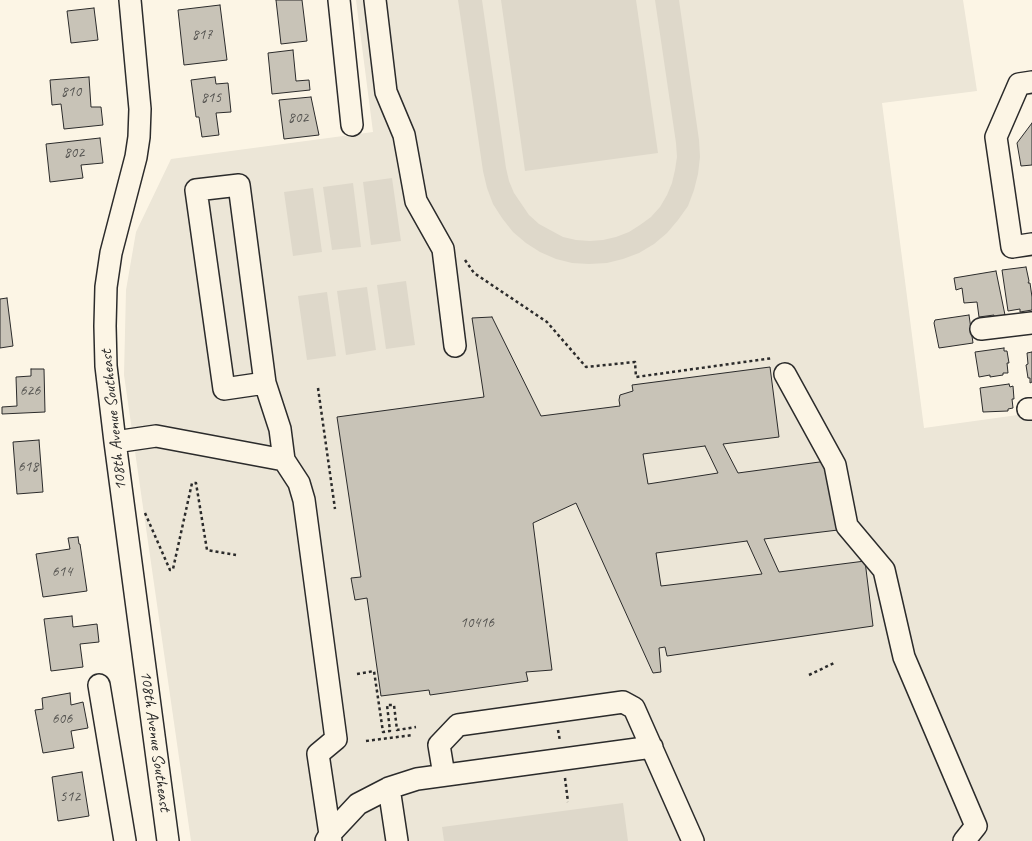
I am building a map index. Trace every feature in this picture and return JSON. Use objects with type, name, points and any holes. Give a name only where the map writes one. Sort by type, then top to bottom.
[{"type":"street","name":"108th Avenue Southeast","points":[[130,0],[140,109],[136,157],[111,253],[106,287],[106,366],[168,841]]},
{"type":"street","points":[[339,0],[352,125]]},
{"type":"street","points":[[375,0],[386,92],[404,135],[416,201],[443,249],[455,346]]},
{"type":"street","points":[[1026,83],[996,137],[1012,247],[1032,244]]},
{"type":"street","points":[[265,384],[224,390],[196,190],[239,185],[265,384],[280,428],[284,460],[299,482],[304,500],[336,739],[318,754],[329,839]]},
{"type":"street","points":[[981,329],[1032,323]]},
{"type":"street","points":[[784,374],[835,465],[847,526],[884,570],[904,657],[976,826],[964,841]]},
{"type":"street","points":[[115,442],[156,436],[284,460]]},
{"type":"street","points":[[99,685],[125,841]]},
{"type":"street","points":[[444,775],[439,745],[458,725],[623,702],[634,708],[693,841]]},
{"type":"street","points":[[329,839],[358,804],[389,788],[417,779],[652,748]]},
{"type":"street","points":[[389,788],[397,841]]},
{"type":"path","points":[[461,254],[474,273],[547,322],[586,367],[635,362],[636,377],[782,357],[784,374]]},
{"type":"path","points":[[318,388],[336,509]]},
{"type":"path","points":[[143,508],[170,570],[173,569],[192,483],[196,483],[206,550],[236,555]]},
{"type":"path","points":[[809,675],[834,663]]},
{"type":"path","points":[[357,674],[374,671],[383,732],[390,731],[387,705],[394,705],[397,730],[416,727]]},
{"type":"path","points":[[558,729],[560,745]]},
{"type":"path","points":[[366,741],[412,735]]},
{"type":"path","points":[[564,776],[568,802]]},
{"type":"shaded area","points":[[356,0],[963,0],[977,91],[882,103],[924,428],[1032,413],[1032,841],[191,841],[124,375],[126,290],[136,232],[171,159],[373,132]]},
{"type":"shaded area","points":[[458,0],[482,0],[506,168],[514,193],[529,215],[539,224],[563,237],[590,241],[616,237],[629,232],[640,225],[651,217],[660,207],[672,183],[677,157],[676,143],[655,0],[679,0],[699,140],[700,157],[698,174],[688,206],[667,233],[654,244],[639,253],[607,263],[589,264],[572,263],[556,259],[540,252],[513,232],[493,204],[487,188],[483,171]]},
{"type":"shaded area","points":[[501,0],[636,0],[658,153],[525,171]]},
{"type":"shaded area","points":[[392,178],[401,241],[371,245],[363,182]]},
{"type":"shaded area","points":[[353,183],[361,247],[332,250],[323,187]]},
{"type":"shaded area","points":[[313,188],[322,252],[293,256],[284,192]]},
{"type":"shaded area","points":[[406,281],[415,345],[386,349],[377,285]]},
{"type":"shaded area","points":[[367,287],[376,350],[346,355],[337,291]]},
{"type":"shaded area","points":[[327,292],[336,356],[307,360],[298,296]]},
{"type":"shaded area","points":[[623,803],[628,841],[444,841],[442,827]]},
{"type":"building","points":[[276,0],[302,0],[307,41],[281,44]]},
{"type":"building","points":[[220,5],[227,60],[184,65],[178,10]]},
{"type":"building","points":[[94,8],[98,40],[71,43],[67,11]]},
{"type":"building","points":[[293,50],[296,81],[309,80],[310,90],[272,94],[268,53]]},
{"type":"building","points":[[89,77],[91,107],[101,107],[103,125],[64,129],[61,104],[52,105],[50,80]]},
{"type":"building","points":[[215,77],[216,84],[228,83],[231,112],[216,113],[219,135],[202,137],[199,117],[196,117],[191,80]]},
{"type":"building","points":[[311,97],[319,135],[284,139],[279,100]]},
{"type":"building","points":[[1032,123],[1032,165],[1021,166],[1017,143]]},
{"type":"building","points":[[100,138],[103,163],[81,165],[83,178],[50,182],[46,144]]},
{"type":"building","points":[[1026,267],[1032,297],[1032,310],[1020,312],[1020,309],[1008,311],[1002,270]]},
{"type":"building","points":[[996,271],[1005,315],[979,317],[977,302],[964,303],[962,288],[956,290],[954,278]]},
{"type":"building","points":[[7,298],[13,346],[0,348],[0,299]]},
{"type":"building","points":[[969,315],[973,343],[939,348],[934,323],[935,320]]},
{"type":"building","points":[[492,317],[541,416],[620,406],[620,395],[633,391],[632,385],[770,367],[779,437],[723,444],[738,473],[827,461],[838,530],[764,539],[779,572],[865,561],[873,626],[667,656],[665,647],[659,648],[661,672],[653,673],[576,503],[533,523],[552,670],[526,672],[528,681],[430,695],[429,690],[381,696],[367,598],[355,600],[351,578],[361,577],[337,417],[484,397],[472,318]],"holes":[[[705,446],[718,473],[648,484],[643,454]],[[747,541],[762,574],[661,586],[656,553]]]},
{"type":"building","points":[[1004,348],[1004,351],[1007,351],[1009,363],[1007,363],[1008,373],[990,377],[990,375],[979,377],[975,352]]},
{"type":"building","points":[[1032,352],[1032,382],[1030,383],[1026,365],[1028,364],[1027,353]]},
{"type":"building","points":[[31,369],[44,369],[45,412],[2,414],[2,407],[17,406],[16,377],[31,376]]},
{"type":"building","points":[[1009,384],[1010,387],[1013,386],[1013,408],[1008,409],[1008,411],[983,412],[980,388]]},
{"type":"building","points":[[39,440],[43,492],[17,494],[13,442]]},
{"type":"building","points":[[78,537],[87,591],[43,597],[36,554],[70,549],[68,538]]},
{"type":"building","points":[[72,616],[73,627],[97,624],[99,642],[80,644],[83,667],[51,671],[44,619]]},
{"type":"building","points":[[70,693],[71,705],[83,702],[88,728],[71,731],[74,748],[43,753],[35,710],[43,709],[42,698]]},
{"type":"building","points":[[82,772],[89,816],[58,821],[52,777]]}]
